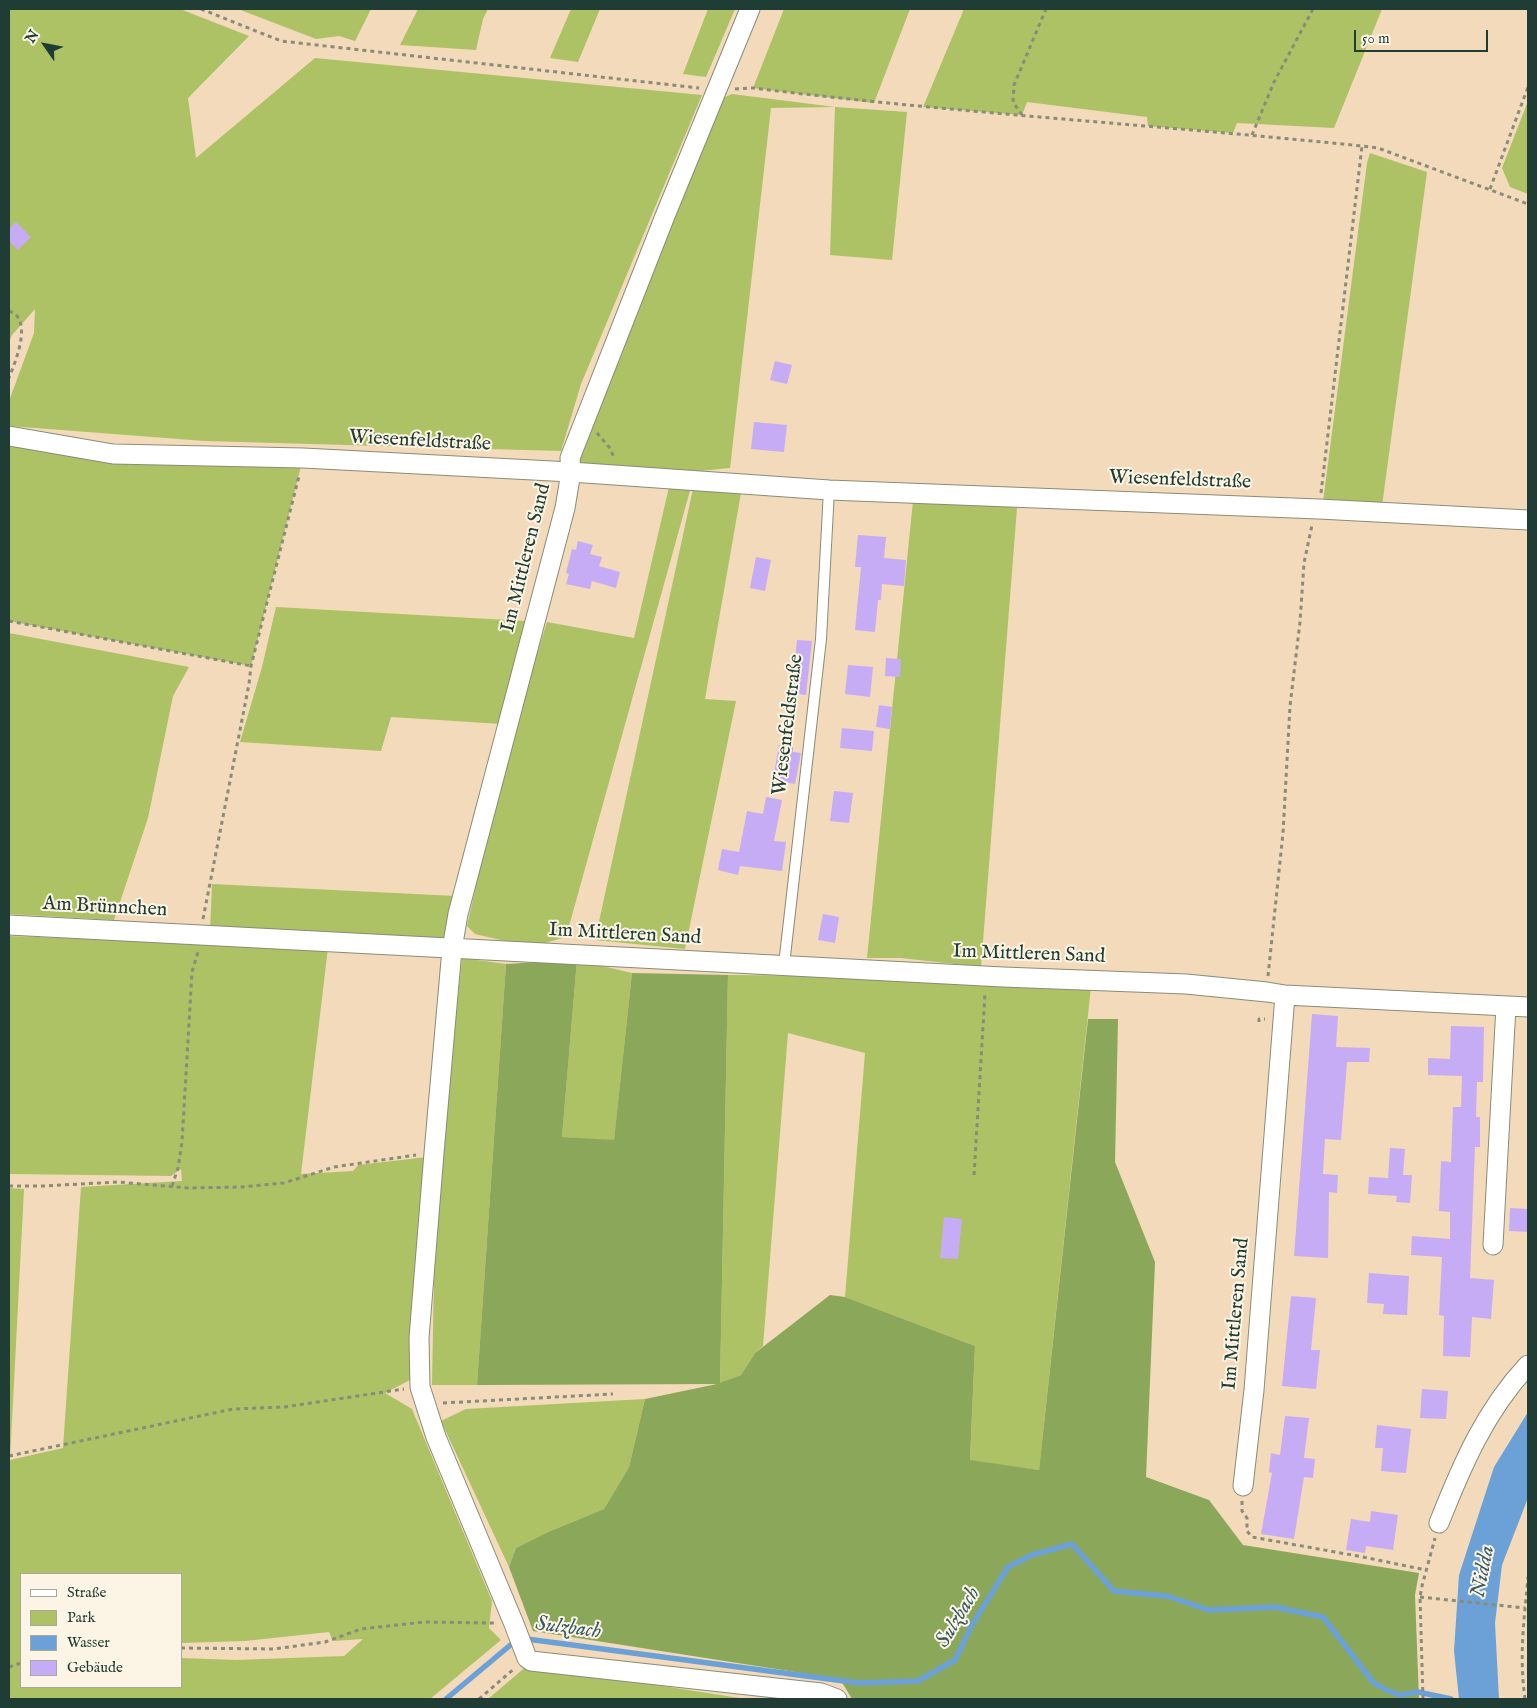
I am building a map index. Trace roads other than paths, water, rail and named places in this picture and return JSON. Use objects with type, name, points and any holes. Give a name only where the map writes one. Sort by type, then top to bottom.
[{"type":"street","name":"Im Mittleren Sand","points":[[750,9],[570,458],[571,472],[565,508],[458,914],[452,948],[986,976],[1186,984],[1285,995],[1528,1007]]},
{"type":"street","name":"Wiesenfeldstraße","points":[[9,436],[113,454],[304,458],[571,472],[618,477],[829,490],[1319,508],[1528,520]]},
{"type":"street","name":"Am Brünnchen","points":[[9,925],[452,948]]},
{"type":"street","points":[[452,948],[419,1338],[422,1396],[440,1446],[526,1656],[531,1661],[821,1693],[837,1699]]},
{"type":"street","name":"Im Mittleren Sand","points":[[1243,1486],[1254,1380],[1285,995]]},
{"type":"street","points":[[1493,1245],[1506,1006]]},
{"type":"street","points":[[1439,1523],[1459,1472],[1480,1430],[1502,1397],[1528,1365]]},
{"type":"lane","name":"Wiesenfeldstraße","points":[[784,965],[821,639],[829,490]]},
{"type":"water","name":"Nidda","points":[[1528,1412],[1528,1498],[1502,1565],[1495,1623],[1499,1699],[1459,1699],[1454,1651],[1459,1575],[1494,1467]]},
{"type":"waterway","name":"Sulzbach","points":[[446,1699],[514,1642],[527,1639],[859,1683],[918,1681],[955,1660],[972,1625],[1008,1567],[1032,1555],[1072,1544],[1114,1591],[1167,1596],[1209,1610],[1275,1607],[1323,1617],[1373,1682],[1386,1690],[1400,1695],[1418,1692],[1451,1699]]}]
